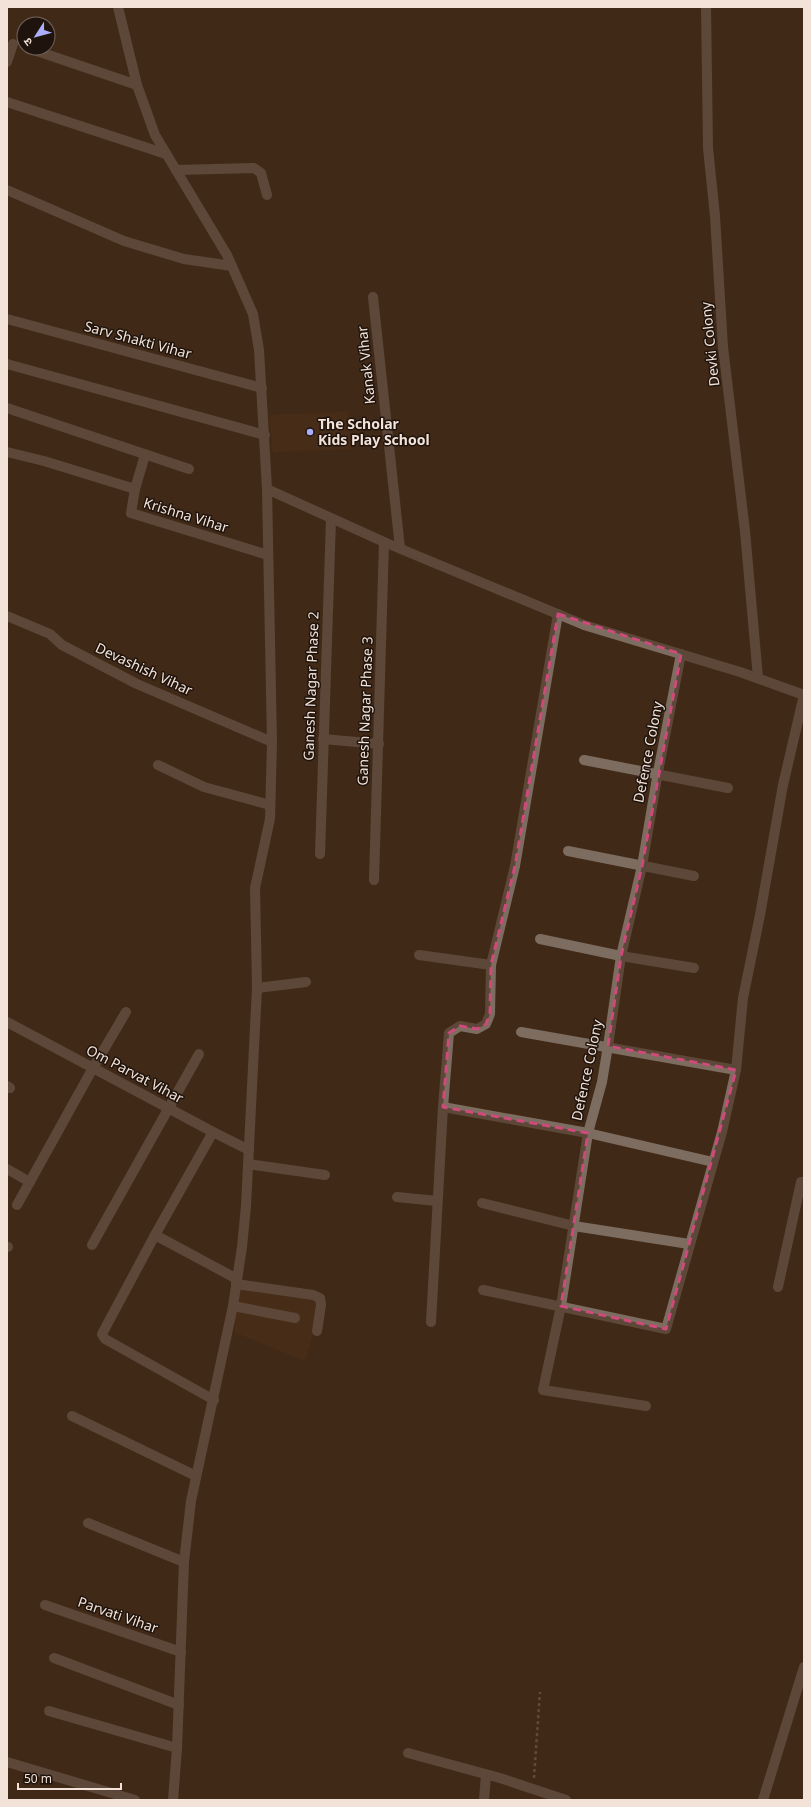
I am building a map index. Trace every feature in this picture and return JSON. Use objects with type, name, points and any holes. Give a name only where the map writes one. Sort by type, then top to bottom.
[{"type":"street","points":[[118,7],[138,85],[155,135],[227,255],[253,314],[259,350],[267,489],[272,742],[270,819],[255,888],[256,988],[249,1150],[243,1240],[236,1282],[234,1306],[196,1476],[184,1562],[182,1652],[173,1800]]},
{"type":"street","name":"Devki Colony","points":[[706,7],[708,148],[715,216],[723,347],[745,531],[758,678]]},
{"type":"street","points":[[7,62],[10,43]]},
{"type":"street","points":[[52,56],[138,85]]},
{"type":"street","points":[[7,102],[166,154]]},
{"type":"street","points":[[176,170],[254,168],[261,174],[267,195]]},
{"type":"street","points":[[7,190],[124,241],[184,259],[232,266]]},
{"type":"street","name":"Kanak Vihar","points":[[373,298],[400,548]]},
{"type":"street","name":"Sarv Shakti Vihar","points":[[7,319],[262,388]]},
{"type":"street","points":[[7,364],[264,434]]},
{"type":"street","points":[[7,408],[189,469]]},
{"type":"street","name":"Krishna Vihar","points":[[7,452],[44,461],[135,489],[131,513],[268,554]]},
{"type":"street","points":[[135,489],[145,455]]},
{"type":"street","points":[[267,489],[384,542],[584,625],[758,678],[804,695],[783,785],[743,998],[736,1070],[713,1162],[666,1329],[483,1290]]},
{"type":"street","name":"Ganesh Nagar Phase 2","points":[[320,854],[331,519]]},
{"type":"street","name":"Ganesh Nagar Phase 3","points":[[374,880],[384,542]]},
{"type":"street","points":[[431,1322],[437,1201],[449,1033],[460,1026],[477,1029],[486,1024],[490,1014],[491,965],[515,866],[558,614]]},
{"type":"street","name":"Devashish Vihar","points":[[7,616],[50,634],[62,645],[136,684],[272,742]]},
{"type":"street","name":"Defence Colony","points":[[646,1406],[543,1390],[561,1306],[588,1133],[602,1082],[621,956],[642,866],[657,775],[681,654]]},
{"type":"street","points":[[324,738],[379,744]]},
{"type":"street","points":[[584,760],[728,788]]},
{"type":"street","points":[[158,765],[204,787],[270,805]]},
{"type":"street","points":[[568,851],[694,876]]},
{"type":"street","points":[[540,939],[621,956],[694,968]]},
{"type":"street","points":[[419,955],[491,965]]},
{"type":"street","points":[[256,988],[306,982]]},
{"type":"street","points":[[17,1205],[126,1012]]},
{"type":"street","name":"Om Parvat Vihar","points":[[7,1022],[249,1150]]},
{"type":"street","points":[[521,1032],[608,1046],[736,1070]]},
{"type":"street","points":[[92,1244],[170,1108],[199,1054]]},
{"type":"street","points":[[443,1107],[588,1133],[713,1162]]},
{"type":"street","points":[[213,1132],[155,1235],[102,1334],[105,1339],[214,1400]]},
{"type":"street","points":[[248,1164],[325,1175]]},
{"type":"street","points":[[7,1169],[30,1182]]},
{"type":"street","points":[[778,1288],[801,1182],[804,1182]]},
{"type":"street","points":[[397,1197],[437,1201]]},
{"type":"street","points":[[482,1203],[574,1226],[689,1244]]},
{"type":"street","points":[[155,1235],[236,1282],[313,1295],[320,1298],[321,1305],[317,1331]]},
{"type":"street","points":[[234,1306],[294,1318]]},
{"type":"street","points":[[72,1416],[196,1476]]},
{"type":"street","points":[[88,1523],[184,1562]]},
{"type":"street","name":"Parvati Vihar","points":[[45,1605],[182,1652]]},
{"type":"street","points":[[54,1658],[179,1705]]},
{"type":"street","points":[[763,1800],[804,1667]]},
{"type":"street","points":[[48,1711],[177,1748]]},
{"type":"street","points":[[408,1753],[500,1778],[566,1800]]},
{"type":"street","points":[[7,1762],[135,1800]]},
{"type":"street","points":[[484,1800],[486,1775]]},
{"type":"path","points":[[533,1789],[540,1692]]},
{"type":"highlighted area","points":[[558,614],[681,654],[642,866],[621,956],[608,1046],[736,1070],[666,1329],[561,1306],[588,1133],[443,1107],[449,1033],[460,1026],[477,1029],[486,1024],[490,1014],[491,965],[515,866]]},
{"type":"shaded area","name":"The Scholar Kids Play School","points":[[348,412],[351,449],[273,452],[269,415]]},
{"type":"shaded area","points":[[240,1289],[313,1298],[318,1303],[313,1334],[305,1361],[234,1332]]},
{"type":"place","name":"The Scholar Kids Play School","points":[[310,432]]}]
